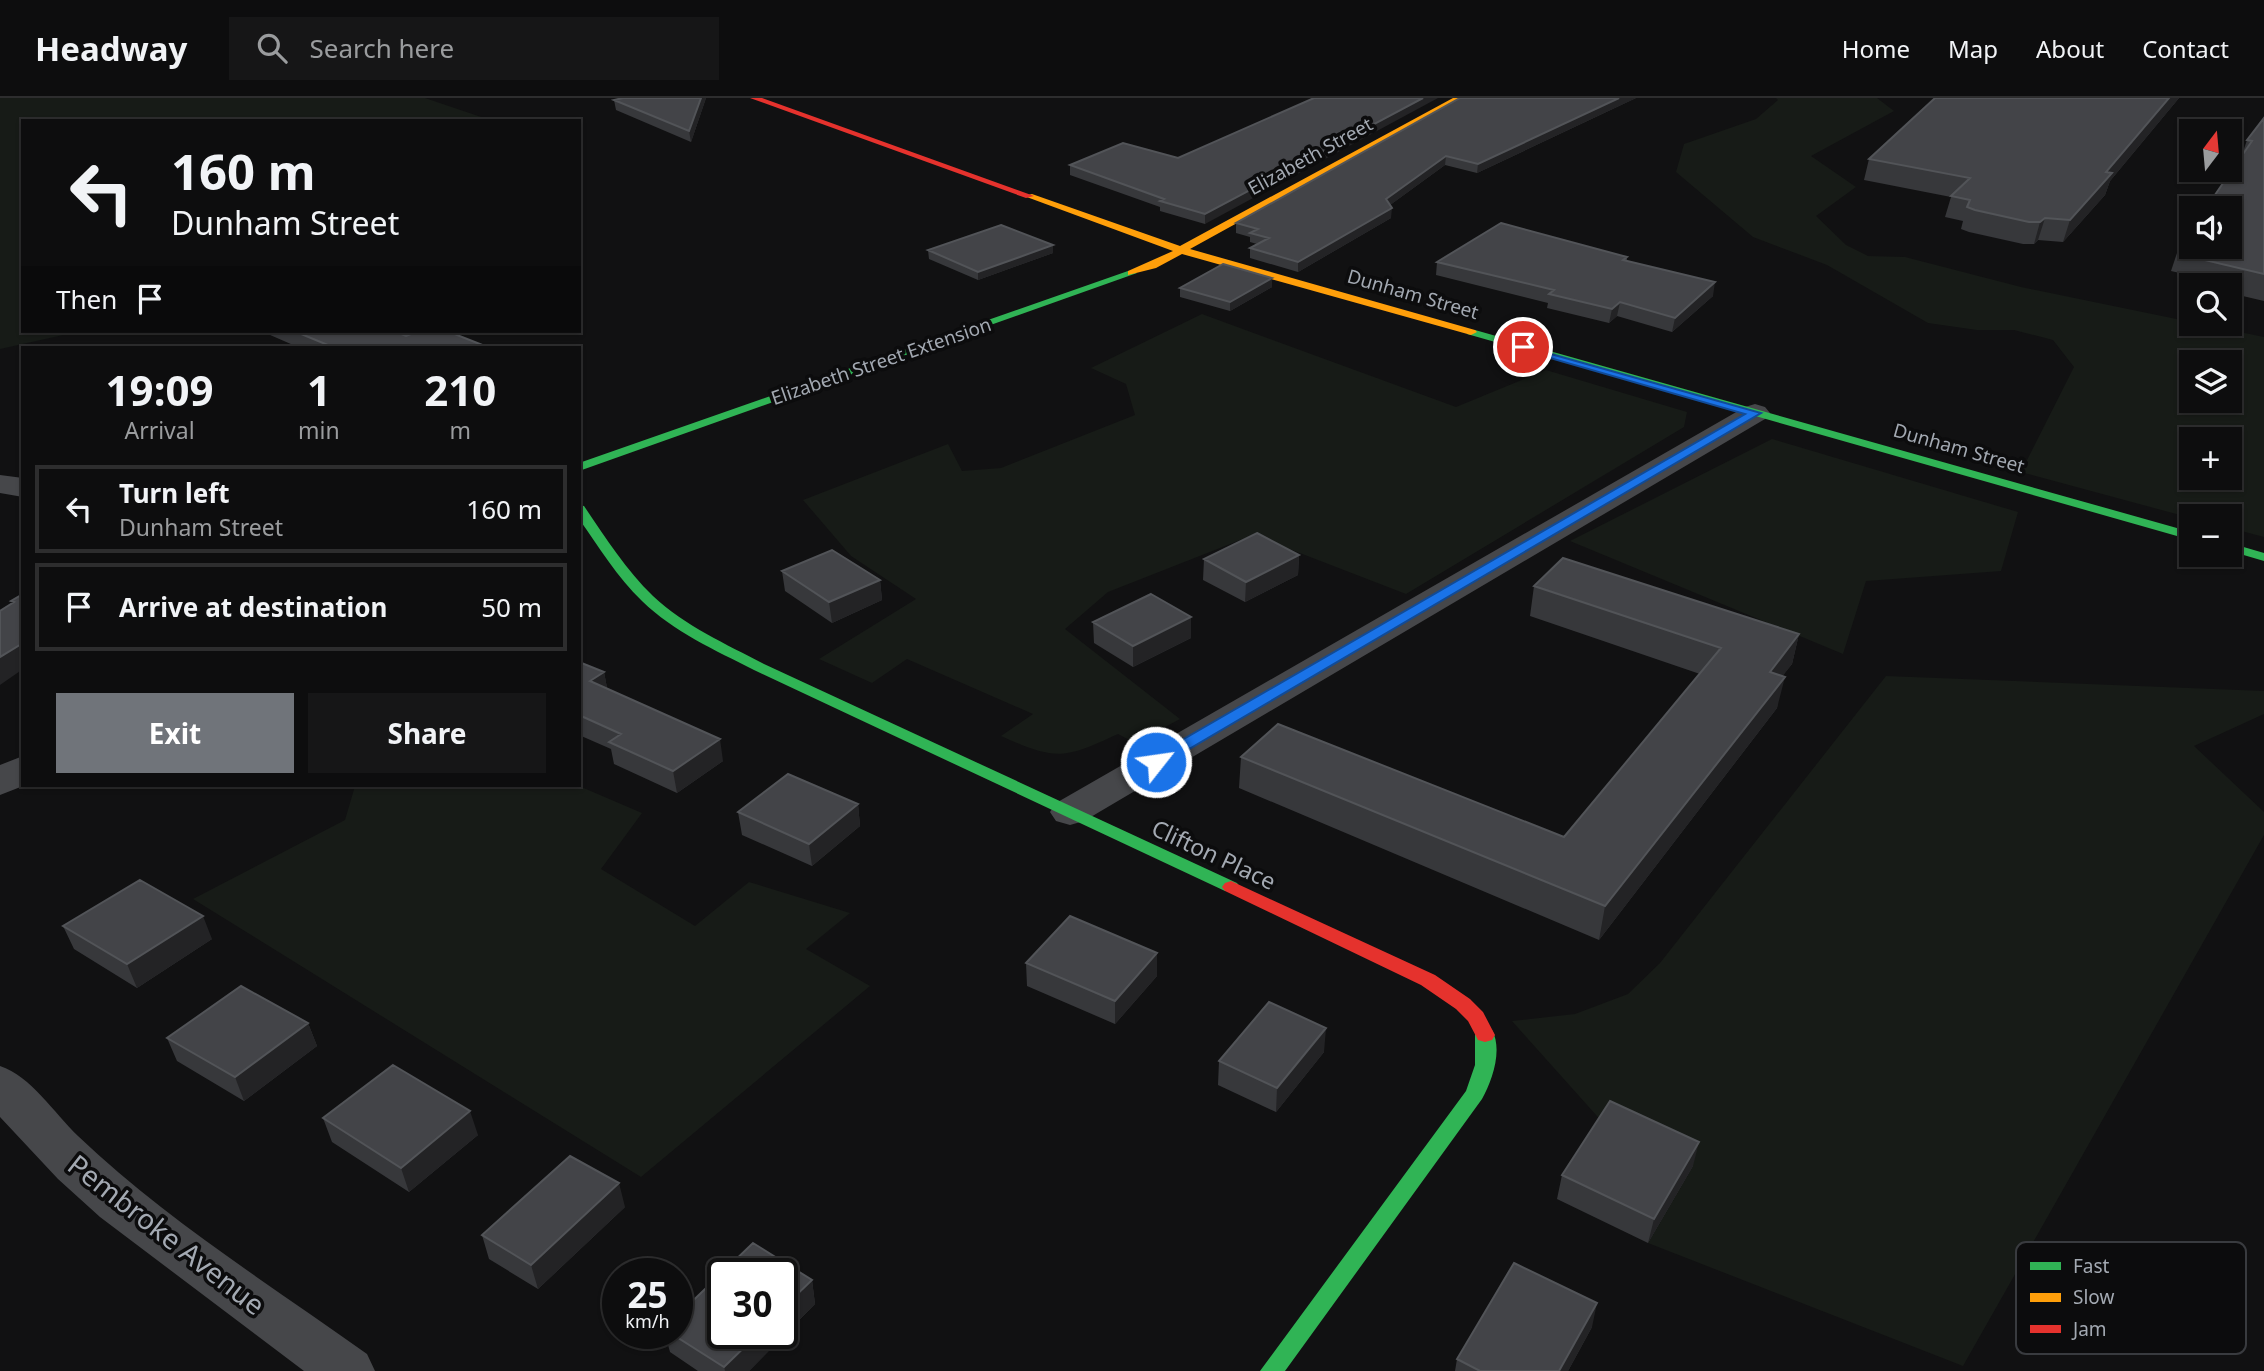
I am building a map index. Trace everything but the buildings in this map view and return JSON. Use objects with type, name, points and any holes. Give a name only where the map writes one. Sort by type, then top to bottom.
[{"type":"street","name":"Dunham Street","points":[[754,98],[1181,250],[2179,533]]},
{"type":"street","name":"Elizabeth Street","points":[[1181,250],[1459,98]]},
{"type":"street","name":"Elizabeth Street Extension","points":[[581,466],[1136,272],[1181,250]]},
{"type":"street","points":[[1070,812],[1755,413]]},
{"type":"street","points":[[0,484],[21,488]]},
{"type":"street","name":"Clifton Place","points":[[581,512],[631,581],[650,600],[682,623],[759,667],[1426,978],[1457,996],[1470,1008],[1486,1036],[1488,1062],[1475,1094],[1272,1371]]},
{"type":"street","points":[[2242,551],[2264,557]]},
{"type":"street","points":[[0,783],[21,769]]},
{"type":"street","name":"Pembroke Avenue","points":[[0,1084],[29,1121],[118,1201],[348,1371]]},
{"type":"shaded area","points":[[0,98],[425,98],[487,119],[21,119],[21,333],[72,333],[0,349]]},
{"type":"shaded area","points":[[1776,98],[1877,98],[1894,111],[1811,156],[1856,187],[1816,216],[1846,245],[1868,256],[1905,257],[2021,287],[2179,320],[2179,336],[2242,336],[2242,332],[2264,337],[2264,537],[2242,531],[2242,504],[2179,504],[2179,515],[2021,472],[2074,367],[2053,340],[2014,330],[1977,330],[1928,323],[1827,265],[1753,237],[1676,172],[1684,144],[1756,119],[1778,100]]},
{"type":"shaded area","points":[[1202,314],[1456,407],[1546,370],[1687,412],[1684,427],[1406,594],[1253,535],[1108,592],[1065,629],[1180,719],[1135,743],[1118,734],[1072,752],[1060,754],[1035,750],[1001,736],[1033,714],[907,659],[872,683],[819,659],[916,599],[851,556],[803,500],[948,444],[962,471],[1001,468],[1135,415],[1126,384],[1091,368]]},
{"type":"shaded area","points":[[1772,439],[2018,512],[2001,571],[1866,581],[1843,654],[1570,541]]},
{"type":"shaded area","points":[[1886,676],[2264,691],[2264,714],[2194,746],[2264,812],[2264,835],[2033,1242],[2016,1242],[2016,1273],[1963,1366],[1648,1243],[1693,1166],[1605,1125],[1512,1021],[1575,1014],[1628,994],[1660,963]]},
{"type":"shaded area","points":[[355,787],[581,787],[642,813],[601,869],[695,926],[749,882],[850,913],[806,949],[870,986],[641,1177],[193,899],[345,820]]},
{"type":"traffic: fast","points":[[581,466],[1132,273]]},
{"type":"traffic: fast","points":[[1471,332],[2179,533]]},
{"type":"traffic: fast","points":[[581,512],[638,589],[660,610],[701,637],[759,667],[1231,887]]},
{"type":"traffic: fast","points":[[2242,551],[2264,557]]},
{"type":"traffic: fast","points":[[1272,1371],[1475,1094],[1486,1058],[1485,1035]]},
{"type":"traffic: slow","points":[[1132,273],[1152,266],[1459,98]]},
{"type":"traffic: slow","points":[[1029,196],[1181,250],[1471,332]]},
{"type":"traffic: jam","points":[[754,98],[1029,196]]},
{"type":"traffic: jam","points":[[1231,887],[1428,980],[1463,1004],[1476,1017],[1485,1035]]},
{"type":"route","points":[[1156,762],[1755,413],[1523,347]]}]
